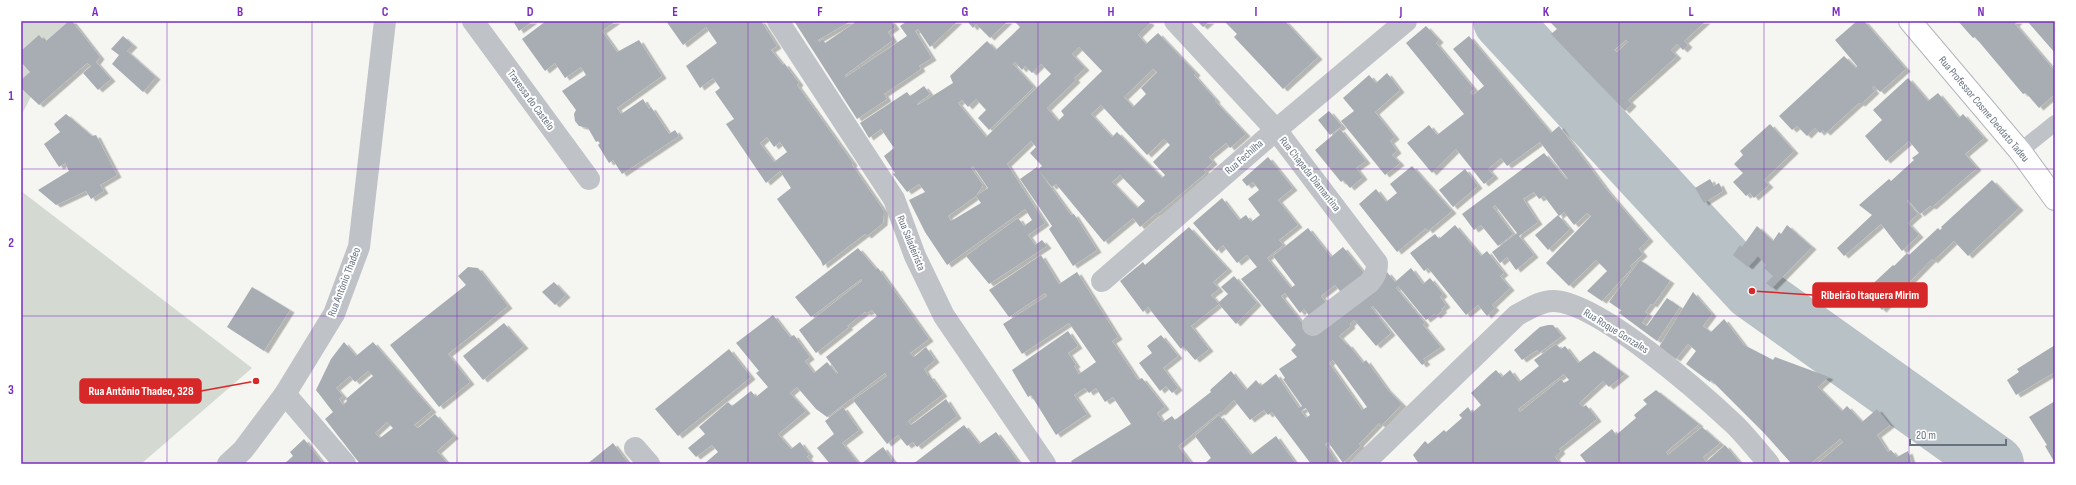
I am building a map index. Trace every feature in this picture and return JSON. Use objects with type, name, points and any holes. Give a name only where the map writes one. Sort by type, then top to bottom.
[{"type":"main road","name":"Rua Professor Cosme Deodato Tadeu","points":[[1910,21],[2020,151],[2055,199]]},
{"type":"street","name":"Rua Antônio Thadeo","points":[[228,464],[243,450],[285,394],[334,314],[359,247],[385,21]]},
{"type":"street","name":"Travessa do Castelo","points":[[473,21],[589,179]]},
{"type":"street","name":"Rua Saladeirista","points":[[778,21],[894,199],[915,256],[944,316],[1045,464]]},
{"type":"street","name":"Rua Chapada Diamantina","points":[[1175,21],[1276,130],[1377,263],[1377,270],[1369,283],[1313,325]]},
{"type":"street","name":"Rua Fechilha","points":[[1102,280],[1276,130],[1406,21]]},
{"type":"street","name":"Rua Roque Gonzales","points":[[1363,464],[1383,456],[1517,315],[1536,304],[1554,301],[1586,311],[1639,343],[1735,426],[1769,464]]},
{"type":"street","points":[[285,394],[344,464]]},
{"type":"lane","points":[[2020,151],[2055,123]]},
{"type":"shaded area","points":[[21,21],[70,21],[21,116]]},
{"type":"shaded area","points":[[21,191],[252,368],[141,464],[21,464]]},
{"type":"building","points":[[69,21],[72,21],[100,57],[96,62],[111,79],[98,90],[83,73],[91,66],[87,63],[39,105],[21,88],[21,80],[30,72],[21,62],[21,51],[39,35],[45,42]]},
{"type":"building","points":[[513,21],[533,21],[519,31]]},
{"type":"building","points":[[546,21],[616,21],[602,31],[617,52],[639,40],[662,76],[617,108],[621,114],[643,99],[649,109],[651,107],[669,134],[675,130],[679,136],[622,174],[613,160],[609,163],[598,145],[600,143],[598,141],[596,142],[588,128],[579,126],[575,121],[574,114],[576,110],[562,91],[586,75],[581,67],[565,78],[555,63],[545,71],[522,39]]},
{"type":"building","points":[[666,21],[761,21],[777,46],[771,50],[783,65],[784,63],[799,83],[797,85],[853,163],[852,165],[884,211],[883,223],[867,236],[865,234],[823,266],[777,199],[791,188],[780,171],[766,183],[726,124],[734,119],[715,92],[720,88],[713,78],[700,88],[686,66],[717,43],[706,27],[683,45]],"holes":[[[767,137],[774,147],[780,142],[787,152],[774,162],[760,143]]]},
{"type":"building","points":[[794,21],[851,21],[818,40],[819,42],[823,39],[825,43],[857,21],[891,21],[895,27],[888,32],[893,40],[845,75],[846,77],[907,36],[900,26],[907,21],[958,21],[930,47],[918,29],[915,31],[932,58],[919,66],[921,69],[884,94],[887,99],[857,119]]},
{"type":"building","points":[[967,21],[1008,21],[990,38],[976,24],[973,28]]},
{"type":"building","points":[[1148,21],[1150,23],[1138,35],[1146,44],[1158,33],[1196,73],[1194,75],[1216,100],[1215,101],[1246,134],[1230,148],[1226,143],[1209,157],[1213,162],[1204,170],[1206,173],[1140,227],[1133,218],[1104,242],[1056,184],[1052,187],[1039,171],[1071,215],[1074,214],[1097,250],[1073,266],[1049,229],[1052,226],[1020,179],[1037,167],[1038,169],[1042,166],[1030,153],[1036,147],[1031,141],[1007,164],[1045,223],[1028,235],[1035,245],[1042,240],[1047,246],[989,284],[966,256],[1018,218],[1024,226],[1032,220],[1025,209],[947,265],[925,232],[909,200],[925,192],[919,184],[907,192],[893,174],[895,173],[884,156],[894,148],[881,129],[869,138],[860,123],[907,92],[910,96],[924,86],[930,94],[917,104],[918,105],[953,83],[950,76],[987,41],[996,50],[1013,34],[1020,27],[1015,22]],"holes":[[[1079,47],[1102,71],[1061,111],[1064,115],[1058,121],[1047,108],[1076,80],[1074,78],[1085,68],[1072,54]],[[1015,62],[1022,70],[1025,66],[1032,73],[1041,64],[1051,74],[986,137],[958,103],[962,100],[968,107],[976,99],[986,110],[978,118],[989,130],[1034,87],[1013,64]],[[1153,69],[1157,72],[1141,88],[1146,94],[1133,107],[1124,97]],[[1101,105],[1147,155],[1164,139],[1170,145],[1153,162],[1165,175],[1162,178],[1117,132],[1112,137],[1091,114]],[[973,166],[988,188],[976,196],[983,185],[971,168]],[[1120,175],[1145,201],[1137,208],[1112,182]],[[976,196],[981,203],[951,221],[948,216]]]},
{"type":"building","points":[[1197,21],[1210,21],[1203,27]]},
{"type":"building","points":[[1224,21],[1285,21],[1318,57],[1283,89],[1234,37],[1237,34]]},
{"type":"building","points":[[1549,21],[1706,21],[1684,41],[1688,45],[1683,50],[1677,44],[1671,50],[1677,56],[1628,100],[1632,104],[1625,111],[1551,34],[1557,29]],"holes":[[[1626,40],[1628,42],[1617,52],[1614,50]]]},
{"type":"building","points":[[1857,21],[1864,21],[1906,69],[1880,92],[1874,86],[1872,88],[1875,91],[1861,104],[1859,103],[1826,133],[1823,130],[1820,133],[1815,128],[1807,136],[1797,126],[1792,130],[1779,116],[1844,56],[1856,68],[1857,66],[1835,40]]},
{"type":"building","points":[[1958,21],[2018,21],[2015,24],[2055,71],[2055,94],[2039,108],[2026,93],[2023,94],[1975,37],[1973,38]]},
{"type":"building","points":[[2025,21],[2055,21],[2055,53],[2028,22]]},
{"type":"building","points":[[1426,26],[1439,40],[1436,43],[1474,89],[1470,92],[1473,95],[1484,86],[1453,49],[1469,36],[1551,133],[1559,126],[1607,190],[1649,239],[1639,249],[1643,254],[1630,266],[1632,268],[1602,301],[1587,291],[1607,271],[1596,260],[1569,286],[1546,263],[1591,216],[1587,213],[1574,225],[1564,212],[1559,216],[1544,196],[1539,199],[1534,192],[1523,199],[1538,222],[1519,236],[1534,255],[1516,270],[1507,257],[1500,263],[1492,252],[1517,233],[1495,205],[1493,207],[1513,234],[1498,246],[1481,225],[1474,230],[1462,214],[1544,153],[1566,179],[1568,179],[1540,142],[1507,166],[1501,158],[1488,169],[1494,176],[1484,184],[1456,149],[1432,173],[1407,143],[1429,125],[1437,135],[1464,114],[1406,43]]},
{"type":"building","points":[[123,36],[133,45],[127,51],[156,77],[143,92],[112,64],[119,55],[111,49]]},
{"type":"building","points":[[1387,73],[1400,90],[1375,112],[1395,137],[1390,141],[1397,151],[1392,155],[1400,163],[1385,175],[1341,121],[1354,111],[1343,98],[1369,75],[1376,83]]},
{"type":"building","points":[[1908,78],[1928,101],[1938,93],[1959,118],[1963,114],[1984,138],[1965,154],[1977,168],[1932,207],[1930,206],[1920,214],[1908,200],[1907,201],[1918,214],[1908,223],[1919,235],[1902,251],[1881,224],[1844,256],[1837,248],[1872,215],[1859,205],[1889,179],[1891,181],[1914,160],[1912,158],[1919,153],[1909,141],[1886,161],[1865,136],[1882,120],[1873,110]]},
{"type":"building","points":[[1329,111],[1342,126],[1330,135],[1318,120]]},
{"type":"building","points":[[66,114],[92,136],[96,135],[117,175],[100,185],[104,191],[91,199],[86,191],[56,205],[38,190],[69,171],[65,163],[59,167],[44,144],[60,132],[54,124]]},
{"type":"building","points":[[1770,124],[1794,151],[1764,180],[1769,185],[1754,198],[1750,193],[1746,196],[1733,182],[1743,173],[1734,164],[1743,155],[1740,151]]},
{"type":"building","points":[[1340,129],[1366,161],[1356,168],[1363,177],[1350,188],[1343,180],[1341,182],[1315,150]]},
{"type":"building","points":[[1268,157],[1293,188],[1278,200],[1298,225],[1279,240],[1283,245],[1267,258],[1291,288],[1295,285],[1273,256],[1308,228],[1331,257],[1343,247],[1368,278],[1345,297],[1335,285],[1321,296],[1328,305],[1311,318],[1304,309],[1300,313],[1285,293],[1281,296],[1311,334],[1387,272],[1395,282],[1411,268],[1423,284],[1430,278],[1443,294],[1440,297],[1446,305],[1441,309],[1443,310],[1436,316],[1434,314],[1426,320],[1398,286],[1396,288],[1425,323],[1423,325],[1441,347],[1423,359],[1426,362],[1422,365],[1373,306],[1371,307],[1391,333],[1376,346],[1354,320],[1350,324],[1351,326],[1339,336],[1347,345],[1348,344],[1363,363],[1366,360],[1387,389],[1402,404],[1381,426],[1379,423],[1359,444],[1361,446],[1343,463],[1328,442],[1325,444],[1338,464],[1311,464],[1272,412],[1268,415],[1264,410],[1250,420],[1234,400],[1221,413],[1220,412],[1178,446],[1192,464],[1073,464],[1071,461],[1131,424],[1113,397],[1105,402],[1096,388],[1089,393],[1085,388],[1074,395],[1087,414],[1056,435],[1031,395],[1028,397],[1012,370],[1068,331],[1078,346],[1068,353],[1076,365],[1074,366],[1079,374],[1096,362],[1069,323],[1022,354],[1003,324],[1047,296],[1045,293],[1009,317],[989,290],[1041,255],[1059,284],[1077,272],[1118,337],[1112,341],[1138,380],[1142,378],[1165,407],[1157,413],[1163,422],[1172,416],[1175,420],[1211,392],[1210,390],[1231,371],[1246,390],[1256,380],[1261,386],[1276,374],[1299,408],[1302,406],[1283,379],[1285,378],[1279,369],[1297,357],[1291,350],[1296,345],[1241,279],[1257,267],[1247,255],[1237,263],[1223,245],[1217,251],[1193,223],[1222,198],[1239,220],[1246,215],[1251,222],[1260,215],[1248,199],[1259,190],[1253,182],[1247,186],[1242,180]],"holes":[[[1333,360],[1367,407],[1362,410],[1329,363]],[[1306,408],[1310,415],[1306,418],[1301,411]]]},
{"type":"building","points":[[1412,166],[1452,211],[1428,231],[1426,228],[1397,252],[1359,204],[1376,189],[1386,202],[1397,193],[1390,184]]},
{"type":"building","points":[[1465,169],[1478,186],[1453,207],[1439,190]]},
{"type":"building","points":[[1710,179],[1714,186],[1719,183],[1723,191],[1704,203],[1695,188]]},
{"type":"building","points":[[1992,180],[2019,208],[1968,256],[1954,241],[1933,261],[1932,259],[1882,310],[1864,292],[1907,253],[1909,255],[1938,228],[1940,230],[1942,228],[1941,227]]},
{"type":"building","points":[[1558,215],[1570,229],[1548,250],[1535,235]]},
{"type":"building","points":[[1455,225],[1481,256],[1487,251],[1504,273],[1500,276],[1510,288],[1492,305],[1495,308],[1487,316],[1478,305],[1466,315],[1428,268],[1424,271],[1410,253],[1435,234],[1439,239]]},
{"type":"building","points":[[1787,225],[1812,247],[1772,288],[1766,283],[1773,276],[1764,268],[1766,265],[1758,256],[1748,267],[1733,255],[1740,245],[1742,247],[1757,226],[1773,241],[1779,232],[1781,234]]},
{"type":"building","points":[[1189,227],[1228,269],[1213,282],[1219,289],[1211,295],[1219,304],[1191,326],[1209,349],[1195,360],[1183,346],[1181,349],[1148,307],[1143,312],[1120,281],[1143,262],[1145,265]]},
{"type":"building","points":[[858,248],[876,269],[878,268],[929,339],[910,353],[914,357],[926,347],[935,360],[924,369],[943,394],[908,421],[911,425],[946,399],[957,416],[917,447],[913,442],[907,446],[898,435],[887,444],[853,400],[887,376],[885,373],[827,417],[816,409],[797,387],[790,393],[806,411],[778,434],[791,449],[800,442],[809,454],[807,457],[813,464],[704,464],[718,452],[712,445],[696,457],[688,448],[705,434],[699,427],[728,402],[732,406],[751,391],[756,397],[768,387],[756,373],[759,371],[736,343],[773,315],[790,337],[794,335],[810,357],[805,361],[814,373],[827,362],[837,374],[838,373],[826,357],[877,316],[872,310],[867,313],[865,312],[847,326],[849,327],[816,353],[799,330],[862,281],[861,279],[811,317],[795,297]]},
{"type":"building","points":[[1640,260],[1670,281],[1653,305],[1651,304],[1645,312],[1648,314],[1642,323],[1647,326],[1667,298],[1680,307],[1657,341],[1619,313],[1621,310],[1609,302]]},
{"type":"building","points":[[468,267],[478,268],[508,306],[448,354],[470,382],[439,407],[390,345],[466,285],[458,276]]},
{"type":"building","points":[[1234,276],[1257,303],[1236,324],[1218,303],[1228,294],[1221,287]]},
{"type":"building","points":[[554,282],[566,295],[555,305],[542,292]]},
{"type":"building","points":[[252,287],[290,310],[264,351],[227,327]]},
{"type":"building","points":[[1693,292],[1712,314],[1703,326],[1711,332],[1724,319],[1744,345],[1773,360],[1775,357],[1829,377],[1818,387],[1842,411],[1847,406],[1862,422],[1877,409],[1890,425],[1877,435],[1888,452],[1891,450],[1897,457],[1908,451],[1912,464],[1817,464],[1843,442],[1840,439],[1810,464],[1788,464],[1790,462],[1764,433],[1711,380],[1710,382],[1686,364],[1696,351],[1688,344],[1676,359],[1659,347]]},
{"type":"building","points":[[504,323],[524,346],[483,380],[463,356]]},
{"type":"building","points":[[1553,325],[1562,336],[1539,353],[1537,350],[1522,360],[1514,350],[1540,327]]},
{"type":"building","points":[[1161,335],[1178,356],[1163,368],[1178,388],[1172,393],[1166,386],[1160,391],[1139,363],[1152,353],[1147,346]]},
{"type":"building","points":[[344,342],[356,356],[373,342],[432,410],[414,425],[418,428],[435,414],[454,436],[437,451],[448,464],[360,464],[325,419],[333,412],[316,390],[331,359]],"holes":[[[368,371],[373,376],[346,399],[347,401],[343,405],[339,399],[343,396],[336,388],[350,376],[355,382]],[[387,422],[393,428],[380,438],[375,433]]]},
{"type":"building","points":[[1556,344],[1561,349],[1565,346],[1578,363],[1594,351],[1625,374],[1609,387],[1603,381],[1579,403],[1583,407],[1586,405],[1597,419],[1559,449],[1561,451],[1555,457],[1560,464],[1419,464],[1413,455],[1425,441],[1428,444],[1444,430],[1446,432],[1462,418],[1459,415],[1468,407],[1472,413],[1481,405],[1471,393],[1490,375],[1496,370],[1502,377],[1510,370],[1519,382],[1539,366],[1534,360]],"holes":[[[1564,374],[1569,380],[1564,383],[1561,379],[1520,412],[1518,409]]]},
{"type":"building","points":[[2055,345],[2055,372],[2016,395],[2007,380],[2019,372],[2017,369]]},
{"type":"building","points":[[729,349],[751,377],[678,436],[655,409]]},
{"type":"building","points":[[1656,390],[1699,424],[1666,452],[1668,455],[1702,427],[1720,443],[1703,457],[1706,462],[1725,445],[1741,464],[1587,464],[1580,455],[1612,429],[1616,435],[1636,418],[1634,415],[1647,404],[1643,400]]},
{"type":"building","points":[[2055,401],[2055,463],[2045,446],[2047,445],[2029,417]]},
{"type":"building","points":[[843,407],[859,430],[842,443],[859,464],[830,464],[817,448],[834,434],[825,421]]},
{"type":"building","points":[[1219,415],[1251,455],[1276,436],[1296,464],[1204,464],[1211,458],[1195,436]]},
{"type":"building","points":[[964,425],[979,444],[996,432],[1020,464],[913,464]]},
{"type":"building","points":[[304,439],[322,462],[319,464],[284,464],[293,456],[290,452]]},
{"type":"building","points":[[613,443],[629,464],[587,464],[597,456]]},
{"type":"building","points":[[883,447],[895,464],[861,464],[879,450]]},
{"type":"waterway","points":[[1502,21],[1752,291],[1995,464]]},
{"type":"place","name":"Ribeirão Itaquera Mirim","points":[[1752,291]]},
{"type":"place","name":"Rua Antônio Thadeo, 328","points":[[256,381]]}]
